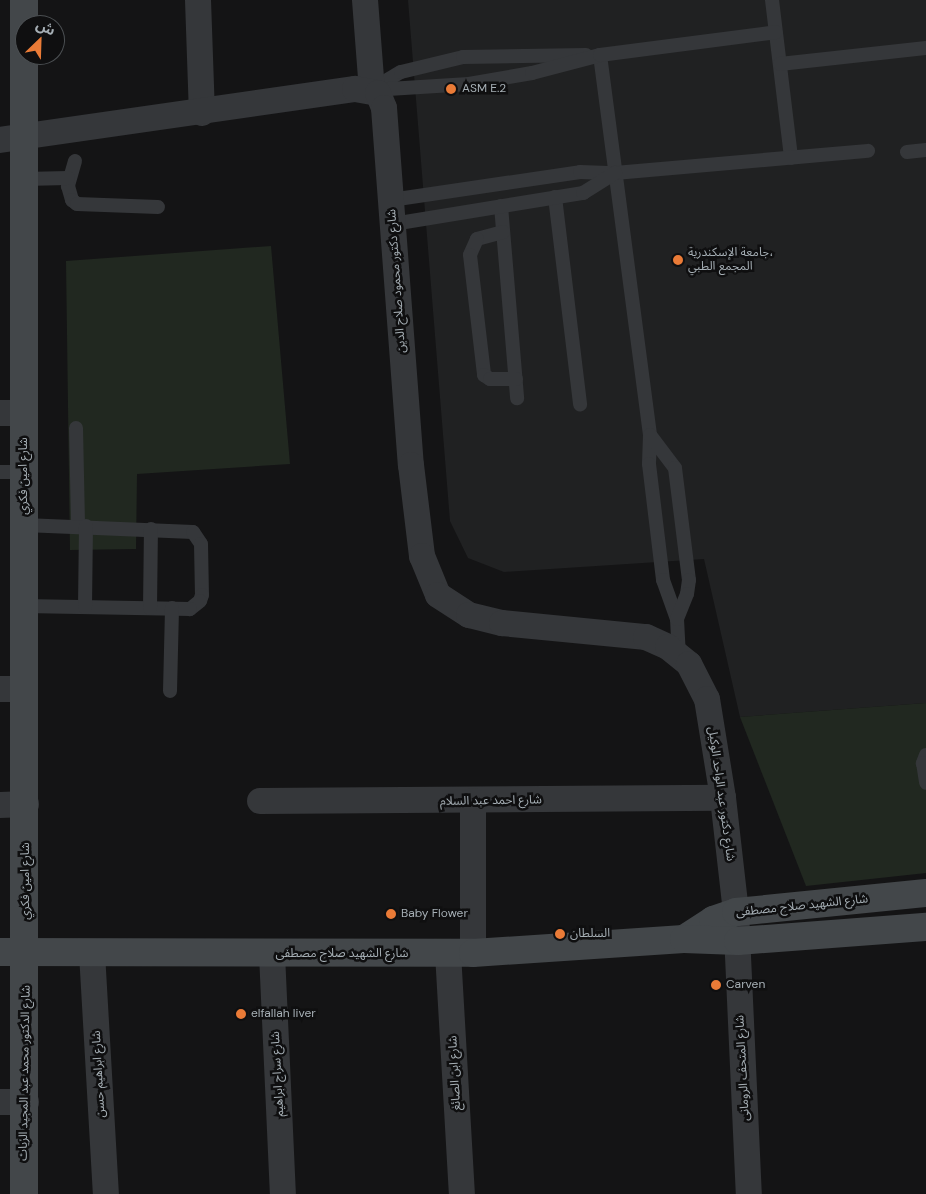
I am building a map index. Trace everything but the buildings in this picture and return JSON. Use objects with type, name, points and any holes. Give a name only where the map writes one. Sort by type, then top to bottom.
[{"type":"street","name":"شارع امين فكري","points":[[13,952],[12,689],[24,606],[24,525],[12,472],[12,413],[24,179],[13,139],[24,0]]},
{"type":"street","points":[[198,0],[202,113]]},
{"type":"street","points":[[13,139],[202,113],[356,89],[372,90],[365,0]]},
{"type":"street","name":"شارع دكتور محمود صلاح الدين","points":[[372,90],[378,93],[384,108],[411,465],[421,547],[438,595],[469,615],[502,623],[646,637],[668,647],[679,656]]},
{"type":"street","name":"شارع دكتور عبد الواحد الوكيل","points":[[679,656],[697,674],[707,699],[724,798],[738,941]]},
{"type":"street","name":"شارع احمد عبد السلام","points":[[260,802],[724,798]]},
{"type":"street","name":"شارع ابن الصائغ","points":[[462,1194],[461,953],[473,801]]},
{"type":"street","name":"شارع الشهيد صلاح مصطفى","points":[[684,939],[713,920],[736,912],[926,893]]},
{"type":"street","name":"شارع الشهيد صلاح مصطفى","points":[[13,952],[461,953],[684,939],[738,941],[926,926]]},
{"type":"street","name":"شارع المتحف الرومانى","points":[[738,941],[749,1194]]},
{"type":"street","name":"شارع الدكتور محمد عبد المجيد الزيات","points":[[13,952],[13,1102],[24,1194]]},
{"type":"street","name":"شارع ابراهيم حسن","points":[[92,953],[106,1194]]},
{"type":"street","name":"شارع سراج ابراهيم","points":[[272,954],[283,1194]]},
{"type":"lane","points":[[772,0],[791,158]]},
{"type":"lane","points":[[372,90],[401,72],[463,57],[600,55],[776,32]]},
{"type":"lane","points":[[780,64],[926,48]]},
{"type":"lane","points":[[372,90],[469,84],[532,73],[600,55]]},
{"type":"lane","points":[[600,55],[650,435],[649,464],[663,580],[677,619],[679,656]]},
{"type":"lane","points":[[907,152],[926,150]]},
{"type":"lane","points":[[392,212],[580,172],[615,173],[868,151]]},
{"type":"lane","points":[[75,161],[68,178],[69,195],[77,204],[158,207]]},
{"type":"lane","points":[[392,212],[501,206],[583,193],[615,173]]},
{"type":"lane","points":[[24,179],[68,178]]},
{"type":"lane","points":[[555,197],[580,404]]},
{"type":"lane","points":[[501,206],[517,398]]},
{"type":"lane","points":[[503,232],[477,239],[470,254],[484,375],[490,379],[516,379]]},
{"type":"lane","points":[[76,428],[82,526],[84,607]]},
{"type":"lane","points":[[650,435],[670,458],[677,477],[689,580],[688,594],[677,619]]},
{"type":"lane","points":[[24,525],[193,532],[201,544],[200,601],[190,609],[24,606]]},
{"type":"lane","points":[[150,608],[151,529]]},
{"type":"lane","points":[[170,690],[172,608]]},
{"type":"lane","points":[[926,755],[923,763],[926,783]]},
{"type":"shaded area","name":"جامعة الإسكندرية، المجمع الطبي","points":[[408,0],[926,0],[926,703],[740,717],[704,559],[504,572],[468,558],[450,521]]},
{"type":"shaded area","points":[[271,246],[290,464],[137,474],[136,549],[70,550],[66,261]]},
{"type":"shaded area","points":[[926,703],[926,873],[806,886],[740,717]]},
{"type":"place","name":"ASM E.2","points":[[451,89]]},
{"type":"place","name":"جامعة الإسكندرية، المجمع الطبي","points":[[678,260]]},
{"type":"place","name":"Baby Flower","points":[[391,914]]},
{"type":"place","name":"السلطان","points":[[560,934]]},
{"type":"place","name":"Carven","points":[[716,985]]},
{"type":"place","name":"elfallah liver","points":[[241,1014]]}]
